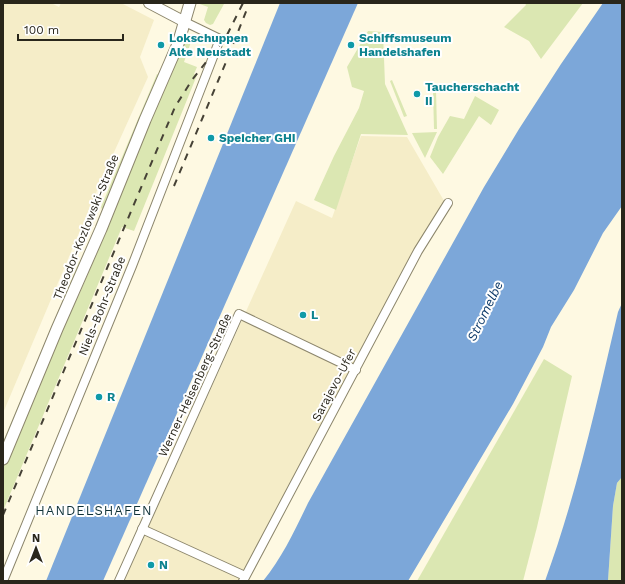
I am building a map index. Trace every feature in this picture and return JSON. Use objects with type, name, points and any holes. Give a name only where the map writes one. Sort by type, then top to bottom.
[{"type":"main road","name":"Theodor-Kozlowski-Straße","points":[[3,459],[175,51],[190,3]]},
{"type":"street","points":[[149,3],[185,22]]},
{"type":"street","name":"Niels-Bohr-Straße","points":[[3,581],[132,266],[220,39],[185,22]]},
{"type":"street","name":"Sarajevo-Ufer","points":[[244,579],[418,251],[448,202]]},
{"type":"street","name":"Werner-Heisenberg-Straße","points":[[120,581],[239,314],[356,370]]},
{"type":"street","points":[[142,529],[244,579]]},
{"type":"shaded area","points":[[3,3],[51,3],[59,7],[61,3],[121,3],[154,20],[140,57],[148,77],[101,181],[3,413]]},
{"type":"shaded area","points":[[361,136],[407,137],[447,206],[417,259],[356,377],[246,581],[124,581],[296,201],[332,218]]},
{"type":"green space","points":[[197,3],[224,4],[213,24],[210,25],[204,20],[208,7]]},
{"type":"green space","points":[[525,3],[583,3],[541,59],[529,41],[504,27],[526,5]]},
{"type":"green space","points":[[368,31],[383,32],[385,84],[408,135],[361,134],[336,210],[314,200],[334,156],[359,108],[364,91],[352,87],[347,67]]},
{"type":"green space","points":[[184,40],[191,42],[184,62],[197,67],[194,74],[197,75],[134,231],[122,227],[3,511],[3,468],[60,331],[79,295],[105,234],[151,118],[170,78]]},
{"type":"green space","points":[[157,74],[159,75],[102,210],[101,207]]},
{"type":"green space","points":[[392,80],[407,116],[404,117],[390,81]]},
{"type":"green space","points":[[433,90],[436,90],[437,129],[434,129]]},
{"type":"green space","points":[[475,96],[499,110],[491,125],[479,116],[443,174],[430,157],[438,137],[450,116],[464,119]]},
{"type":"green space","points":[[437,132],[425,158],[412,133]]},
{"type":"green space","points":[[80,262],[3,447],[3,442]]},
{"type":"green space","points":[[544,359],[572,376],[523,581],[417,581]]},
{"type":"green space","points":[[622,477],[622,581],[608,581],[613,506],[617,483]]},
{"type":"water","points":[[280,3],[358,3],[103,581],[46,581]]},
{"type":"water","name":"Stromelbe","points":[[603,3],[622,3],[622,206],[603,233],[574,290],[551,327],[543,347],[513,404],[408,581],[263,581],[288,544],[308,503],[484,187],[561,64]]},
{"type":"water","points":[[622,303],[622,477],[617,483],[613,506],[608,581],[545,581],[577,481],[618,312]]},
{"type":"railway","points":[[3,515],[175,107],[192,80],[226,37],[243,3]]},
{"type":"railway","points":[[174,186],[247,9]]},
{"type":"place","name":"Lokschuppen Alte Neustadt","points":[[161,45]]},
{"type":"place","name":"Schiffsmuseum Handelshafen","points":[[351,45]]},
{"type":"place","name":"Taucherschacht II","points":[[417,94]]},
{"type":"place","name":"Speicher GHI","points":[[211,138]]},
{"type":"place","name":"L","points":[[303,315]]},
{"type":"place","name":"R","points":[[99,397]]},
{"type":"place","name":"N","points":[[151,565]]},
{"type":"district","name":"HANDELSHAFEN","points":[[94,510]]}]
